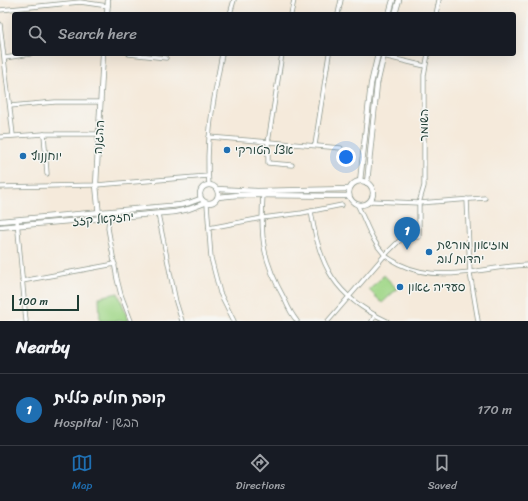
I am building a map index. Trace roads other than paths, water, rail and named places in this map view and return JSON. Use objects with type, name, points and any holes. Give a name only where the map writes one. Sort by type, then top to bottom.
[{"type":"street","points":[[107,12],[108,0]]},
{"type":"street","points":[[231,12],[234,0]]},
{"type":"street","points":[[291,12],[294,0]]},
{"type":"street","points":[[338,12],[341,0]]},
{"type":"street","points":[[390,12],[393,0]]},
{"type":"street","points":[[396,12],[399,0]]},
{"type":"street","points":[[436,12],[439,0]]},
{"type":"street","points":[[0,10],[80,2],[108,6]]},
{"type":"street","points":[[0,24],[13,135]]},
{"type":"street","points":[[5,58],[18,56]]},
{"type":"street","name":"ההגנה","points":[[99,219],[96,185],[103,56]]},
{"type":"street","points":[[148,56],[166,58]]},
{"type":"street","points":[[209,185],[209,137],[222,56]]},
{"type":"street","points":[[282,56],[268,142],[268,163],[292,165]]},
{"type":"street","points":[[315,145],[329,56]]},
{"type":"street","points":[[360,181],[371,84],[382,56]]},
{"type":"street","points":[[367,183],[377,84],[382,56]]},
{"type":"street","points":[[386,56],[425,66]]},
{"type":"street","name":"השומר","points":[[419,203],[424,186],[425,66],[428,56]]},
{"type":"street","points":[[10,106],[55,102],[101,102]]},
{"type":"street","points":[[0,137],[44,134],[99,134]]},
{"type":"street","points":[[44,134],[48,174]]},
{"type":"street","points":[[209,137],[341,148]]},
{"type":"street","points":[[0,187],[96,185],[208,176]]},
{"type":"street","points":[[349,196],[238,195],[218,197],[215,201],[206,203],[200,199],[199,196],[200,189],[205,185],[209,185],[217,189],[258,191],[349,189],[360,181],[367,183],[372,188],[373,195],[371,201],[366,205],[358,206]]},
{"type":"street","points":[[217,189],[218,197]]},
{"type":"street","points":[[349,189],[349,196],[352,202],[358,206],[375,243],[385,256],[408,268],[423,273],[470,273],[528,264]]},
{"type":"street","points":[[263,195],[262,234],[266,260],[273,278],[297,321]]},
{"type":"street","points":[[371,201],[419,203],[485,198]]},
{"type":"street","name":"יחזקאל קזז","points":[[0,221],[180,205],[200,199]]},
{"type":"street","points":[[467,199],[470,273],[478,321]]},
{"type":"street","points":[[206,203],[211,258],[220,293],[234,321]]},
{"type":"street","name":"יחזקאל קזז","points":[[0,227],[158,214],[189,209],[206,203]]},
{"type":"street","points":[[328,321],[399,241],[410,237],[419,237],[419,203]]},
{"type":"street","points":[[209,228],[342,205]]},
{"type":"street","points":[[311,211],[314,231],[320,252],[328,272],[336,284],[349,298],[387,321]]},
{"type":"street","points":[[158,214],[176,302],[182,321]]},
{"type":"street","points":[[109,218],[108,228],[121,295],[131,321]]},
{"type":"street","points":[[17,220],[26,321]]},
{"type":"street","points":[[22,281],[115,264]]},
{"type":"street","points":[[372,321],[375,315]]},
{"type":"place","name":"אצל הטורקי","points":[[227,150]]},
{"type":"place","name":"יוחננוף","points":[[23,156]]},
{"type":"place","name":"קופת חולים כללית","points":[[407,250]]},
{"type":"place","name":"מוזיאון מורשת יהדות לוב","points":[[429,252]]},
{"type":"place","name":"סעדיה גאון","points":[[400,287]]}]
